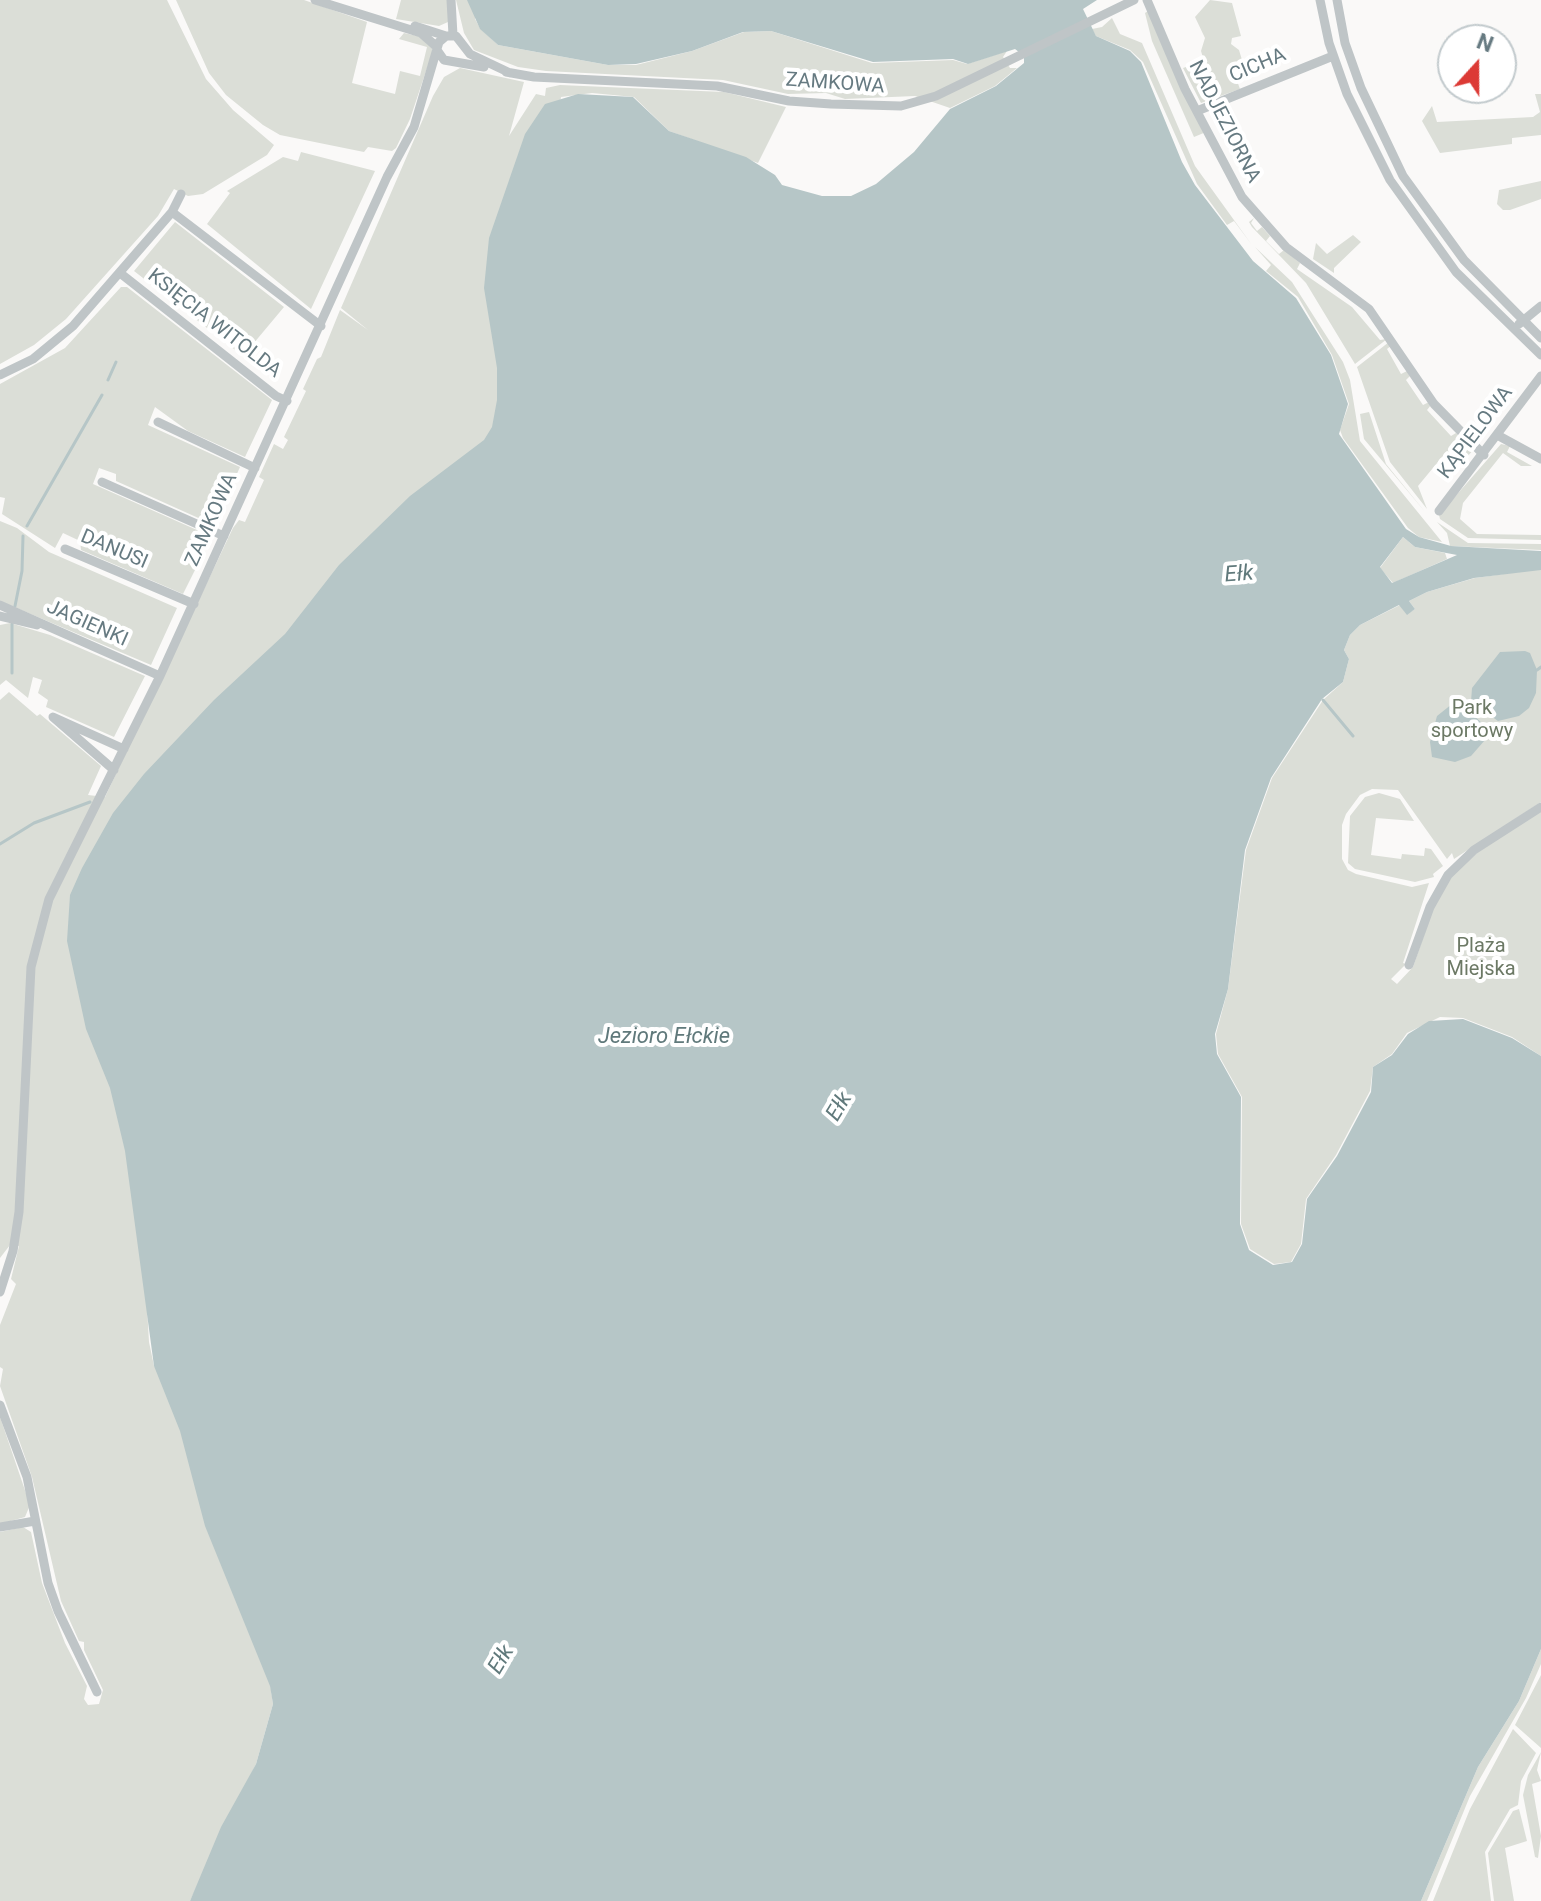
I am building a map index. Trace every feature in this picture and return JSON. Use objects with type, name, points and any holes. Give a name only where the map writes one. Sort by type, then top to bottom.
[{"type":"street","points":[[315,0],[421,33],[451,60],[463,47]]},
{"type":"street","points":[[437,49],[450,36],[451,0]]},
{"type":"street","name":"ZAMKOWA","points":[[425,96],[451,60],[534,77],[717,86],[789,101],[889,107],[924,101],[1134,0]]},
{"type":"street","name":"NADJEZIORNA","points":[[1147,0],[1197,111],[1242,197],[1286,247],[1369,309],[1434,404],[1484,455]]},
{"type":"street","points":[[1320,0],[1333,56],[1363,129],[1408,209],[1466,284],[1541,355]]},
{"type":"street","points":[[1337,0],[1356,77],[1403,176],[1455,249],[1541,338]]},
{"type":"street","points":[[386,23],[422,27],[450,36]]},
{"type":"street","name":"ZAMKOWA","points":[[450,36],[475,57],[510,73]]},
{"type":"street","name":"ZAMKOWA","points":[[0,1292],[19,1212],[32,958],[49,899],[160,676],[387,177],[414,127],[437,49]]},
{"type":"street","name":"CICHA","points":[[1197,111],[1333,56]]},
{"type":"street","points":[[0,375],[33,359],[62,337],[172,212],[181,194]]},
{"type":"street","points":[[172,212],[321,326]]},
{"type":"street","name":"KSIĘCIA WITOLDA","points":[[120,273],[276,396],[287,401]]},
{"type":"street","points":[[1514,330],[1541,306]]},
{"type":"street","name":"KĄPIELOWA","points":[[1439,511],[1499,436],[1541,376]]},
{"type":"street","points":[[158,422],[255,468]]},
{"type":"street","points":[[1499,436],[1541,459]]},
{"type":"street","points":[[102,482],[224,536]]},
{"type":"street","name":"DANUSI","points":[[65,549],[194,604]]},
{"type":"street","name":"JAGIENKI","points":[[0,605],[160,676]]},
{"type":"street","points":[[0,616],[41,625]]},
{"type":"street","points":[[114,770],[53,717],[124,749]]},
{"type":"street","points":[[1409,965],[1430,907],[1448,875],[1474,850],[1541,807]]},
{"type":"street","points":[[0,1405],[27,1477],[58,1611],[97,1692]]},
{"type":"street","points":[[0,1527],[35,1521]]},
{"type":"green space","points":[[0,0],[167,0],[206,79],[233,110],[274,145],[267,155],[203,194],[188,196],[174,189],[158,216],[66,319],[34,345],[0,364]]},
{"type":"green space","points":[[176,0],[304,0],[367,22],[352,83],[395,94],[400,71],[420,76],[427,47],[399,39],[404,33],[418,36],[432,48],[432,53],[410,119],[396,148],[392,151],[368,147],[364,152],[280,135],[263,125],[226,95],[209,73]]},
{"type":"green space","points":[[401,0],[448,0],[448,22],[439,26],[396,19]]},
{"type":"green space","points":[[456,0],[475,0],[475,19],[498,45],[608,65],[636,65],[692,51],[744,32],[771,31],[872,63],[953,60],[967,64],[1007,51],[1003,57],[1010,68],[1017,68],[995,86],[950,108],[915,96],[845,99],[826,93],[788,94],[723,80],[546,71],[518,67],[474,50],[464,33]]},
{"type":"green space","points":[[1210,0],[1232,3],[1241,36],[1232,38],[1231,44],[1239,50],[1245,70],[1232,79],[1236,78],[1240,89],[1201,103],[1183,68],[1204,61],[1201,51],[1205,38],[1195,17]]},
{"type":"green space","points":[[1148,11],[1206,132],[1194,137],[1152,41],[1145,13]]},
{"type":"green space","points":[[1112,18],[1120,34],[1142,43],[1195,166],[1252,245],[1234,221],[1227,225],[1197,184],[1143,62],[1130,50],[1096,36],[1092,29],[1102,27]]},
{"type":"green space","points":[[460,68],[524,82],[509,136],[536,94],[545,96],[546,88],[560,85],[724,92],[786,107],[758,163],[669,131],[634,97],[592,93],[561,97],[517,422],[128,984],[149,1342],[154,1366],[163,1371],[268,1668],[273,1704],[256,1764],[190,1901],[0,1901],[0,1532],[23,1527],[31,1532],[42,1583],[65,1643],[87,1686],[84,1699],[88,1705],[99,1704],[103,1690],[84,1650],[84,1642],[79,1641],[61,1601],[32,1477],[0,1386],[3,1369],[0,1367],[0,1325],[16,1284],[11,1279],[19,1246],[10,1245],[0,1258],[0,700],[9,692],[101,766],[88,795],[105,797],[233,528],[239,520],[245,522],[264,480],[259,477],[274,444],[283,449],[288,440],[284,437],[306,391],[303,389],[317,359],[321,357],[340,310],[368,330],[341,308],[433,96],[444,77]]},
{"type":"green space","points":[[1535,94],[1541,94],[1541,135],[1512,138],[1512,144],[1440,153],[1422,121],[1432,106],[1437,122],[1533,117],[1540,112]]},
{"type":"green space","points":[[301,152],[375,171],[311,309],[207,224],[230,193],[227,191],[283,157],[298,161]]},
{"type":"green space","points":[[1541,181],[1541,199],[1510,210],[1503,210],[1497,204],[1499,190]]},
{"type":"green space","points":[[1254,218],[1251,223],[1257,231],[1262,227],[1270,236],[1266,241],[1279,254],[1284,250],[1300,263],[1297,269],[1352,307],[1380,340],[1387,339],[1355,364],[1306,283],[1252,227],[1249,222]]},
{"type":"green space","points":[[175,222],[284,307],[243,356],[134,271]]},
{"type":"green space","points":[[1353,235],[1361,242],[1334,268],[1334,273],[1313,259],[1316,243],[1327,254]]},
{"type":"green space","points":[[1255,247],[1292,282],[1343,362],[1350,380],[1360,441],[1442,542],[1419,537],[1408,528],[1343,438],[1340,430],[1349,404],[1332,355],[1298,297],[1266,271],[1271,265]]},
{"type":"green space","points":[[121,287],[127,287],[272,400],[245,457],[188,431],[155,407],[148,425],[240,467],[214,525],[116,481],[116,474],[99,468],[93,484],[206,534],[193,564],[197,566],[183,594],[81,550],[80,541],[63,533],[55,548],[2,514],[5,498],[0,497],[0,384],[65,348]]},
{"type":"green space","points":[[1389,342],[1392,345],[1387,349],[1401,374],[1407,371],[1410,376],[1406,380],[1423,405],[1429,402],[1431,405],[1427,410],[1451,436],[1456,433],[1474,449],[1460,465],[1447,451],[1418,486],[1427,509],[1390,462],[1357,367]]},
{"type":"green space","points":[[1369,412],[1386,464],[1426,513],[1364,439],[1360,414]]},
{"type":"green space","points":[[1501,444],[1510,446],[1507,452],[1532,466],[1521,466],[1503,453],[1463,503],[1460,519],[1477,534],[1541,535],[1541,540],[1468,538],[1440,519],[1439,515]]},
{"type":"green space","points":[[0,521],[17,528],[49,552],[177,608],[151,665],[0,601]]},
{"type":"green space","points":[[1437,522],[1468,543],[1541,544],[1541,550],[1450,546],[1447,533]]},
{"type":"green space","points":[[1403,537],[1415,547],[1445,553],[1447,559],[1393,583],[1380,568]]},
{"type":"green space","points":[[1541,570],[1541,802],[1454,859],[1452,853],[1447,859],[1398,790],[1372,789],[1360,795],[1346,814],[1342,825],[1342,859],[1348,870],[1356,874],[1412,887],[1429,883],[1403,963],[1406,964],[1391,979],[1397,984],[1413,967],[1433,909],[1451,877],[1478,852],[1541,811],[1541,1056],[1512,1037],[1463,1018],[1440,1017],[1407,1033],[1392,1054],[1373,1067],[1370,1091],[1336,1155],[1306,1199],[1301,1244],[1291,1262],[1274,1264],[1250,1249],[1241,1224],[1242,1097],[1218,1054],[1216,1034],[1228,989],[1246,850],[1272,778],[1323,700],[1343,682],[1349,659],[1344,650],[1350,635],[1360,625],[1400,605],[1407,614],[1415,609],[1409,601],[1427,592],[1475,578]]},
{"type":"green space","points":[[10,623],[50,635],[145,676],[114,737],[46,707],[48,700],[38,693],[42,680],[33,677],[28,698],[6,680],[0,685],[0,625]]},
{"type":"green space","points":[[1379,793],[1400,799],[1414,821],[1376,818],[1371,855],[1401,859],[1402,854],[1424,856],[1425,848],[1431,849],[1443,866],[1433,874],[1434,877],[1415,882],[1355,869],[1348,863],[1350,816],[1365,797]]},
{"type":"green space","points":[[0,1417],[30,1505],[25,1517],[0,1524]]},
{"type":"green space","points":[[1541,1649],[1541,1664],[1526,1698],[1470,1796],[1427,1901],[1421,1901],[1478,1767],[1519,1701]]},
{"type":"green space","points":[[1541,1675],[1541,1748],[1515,1725]]},
{"type":"green space","points":[[1513,1729],[1536,1753],[1521,1781],[1518,1805],[1510,1809],[1485,1852],[1491,1901],[1433,1901],[1470,1809]]},
{"type":"green space","points":[[1541,1752],[1537,1770],[1541,1781],[1532,1784],[1541,1836],[1538,1858],[1535,1857],[1523,1795],[1528,1775]]},
{"type":"green space","points":[[1519,1809],[1527,1841],[1505,1848],[1514,1901],[1494,1901],[1488,1853],[1513,1811]]},
{"type":"water","name":"Jezioro Ełckie","points":[[467,0],[1097,0],[1083,9],[1096,36],[1130,51],[1141,62],[1182,162],[1195,185],[1253,261],[1296,298],[1331,355],[1348,404],[1339,434],[1406,529],[1419,537],[1451,546],[1541,551],[1541,570],[1474,578],[1427,592],[1409,601],[1415,609],[1407,615],[1399,605],[1360,625],[1350,635],[1344,650],[1349,659],[1343,682],[1322,699],[1271,778],[1245,850],[1228,989],[1215,1034],[1217,1054],[1241,1097],[1240,1224],[1249,1250],[1273,1265],[1292,1262],[1302,1244],[1307,1199],[1337,1156],[1371,1092],[1373,1067],[1392,1055],[1408,1034],[1429,1021],[1463,1019],[1512,1038],[1541,1056],[1541,1649],[1519,1701],[1478,1767],[1421,1901],[190,1901],[221,1827],[256,1764],[273,1704],[270,1686],[205,1526],[180,1431],[154,1366],[125,1151],[110,1088],[86,1029],[67,941],[70,895],[82,868],[113,813],[144,774],[214,700],[285,634],[339,565],[410,496],[484,440],[492,427],[497,400],[497,368],[484,288],[489,238],[525,134],[545,104],[578,94],[633,97],[669,131],[746,157],[775,175],[782,185],[822,196],[851,196],[876,184],[914,152],[950,109],[996,86],[1024,63],[1024,56],[1015,49],[968,64],[953,59],[873,62],[771,31],[743,32],[692,51],[636,64],[608,65],[498,45],[480,29]],"holes":[[[1403,537],[1415,547],[1457,555],[1392,583],[1380,567]]]},
{"type":"water","points":[[1500,652],[1530,653],[1537,670],[1536,693],[1529,708],[1519,716],[1498,721],[1471,702],[1472,688]]},
{"type":"water","points":[[1452,704],[1465,707],[1488,729],[1485,740],[1471,756],[1455,762],[1432,757],[1430,742],[1437,716]]},
{"type":"waterway","points":[[108,380],[116,362]]},
{"type":"waterway","points":[[27,526],[102,395]]},
{"type":"waterway","points":[[15,606],[22,571],[23,536]]},
{"type":"waterway","points":[[12,624],[12,673]]},
{"type":"waterway","points":[[1537,670],[1541,667]]},
{"type":"waterway","points":[[1323,700],[1353,736]]},
{"type":"waterway","points":[[0,844],[34,823],[90,802]]},
{"type":"water label","name":"Ełk","points":[[1239,575]]},
{"type":"water label","name":"Ełk","points":[[840,1107]]},
{"type":"water label","name":"Ełk","points":[[502,1660]]},
{"type":"park label","name":"Park sportowy","points":[[1472,720]]},
{"type":"park label","name":"Plaża Miejska","points":[[1481,958]]}]
